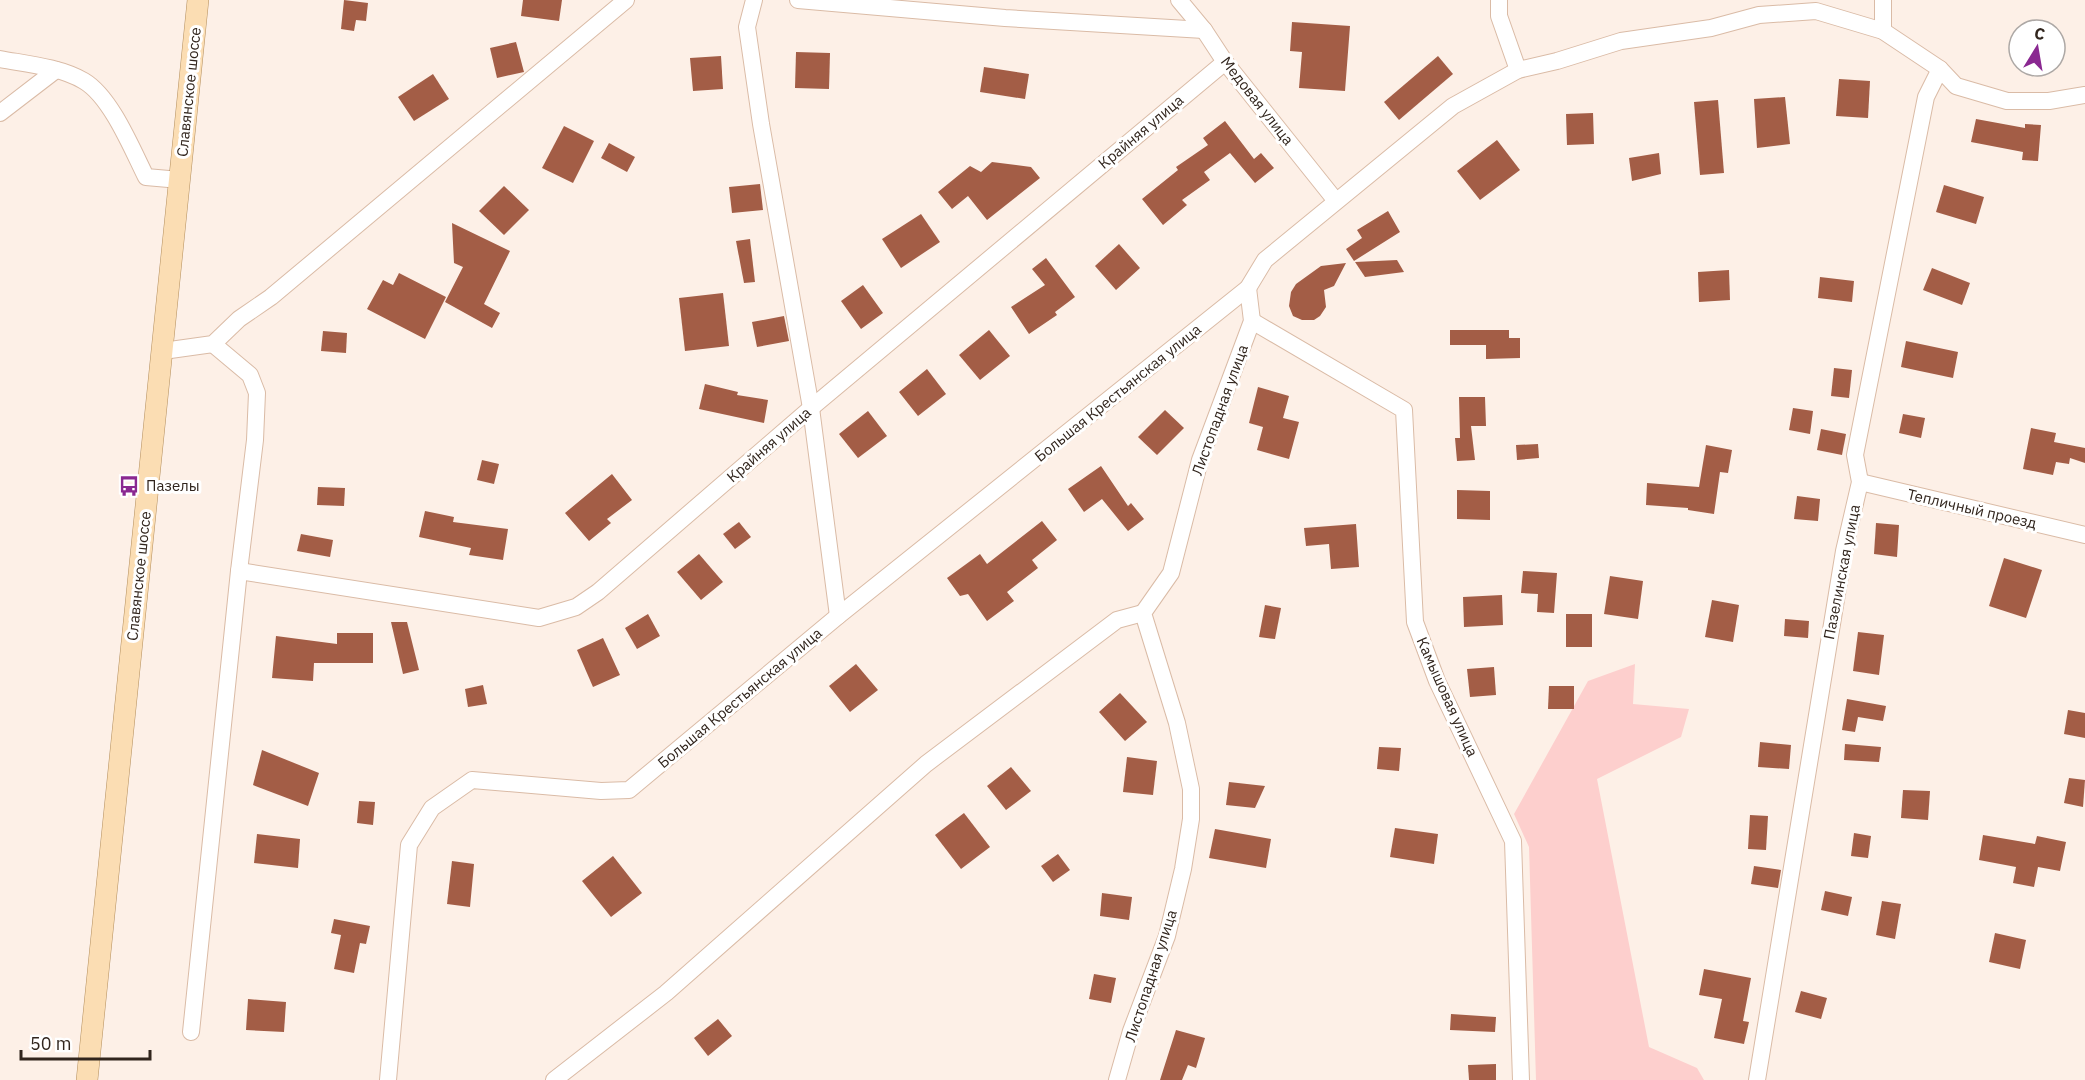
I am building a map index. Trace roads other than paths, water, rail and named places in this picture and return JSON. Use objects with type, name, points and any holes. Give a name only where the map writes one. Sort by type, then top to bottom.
[{"type":"main road","name":"Славянское шоссе","points":[[87,1080],[198,0]]},
{"type":"street","points":[[163,351],[213,344],[239,319],[271,297],[626,0]]},
{"type":"street","points":[[754,0],[747,27],[761,124],[811,408],[838,616]]},
{"type":"street","points":[[798,0],[1005,18],[1204,30]]},
{"type":"street","name":"Медовая улица","points":[[1179,0],[1204,30],[1225,62],[1336,201]]},
{"type":"street","points":[[1499,0],[1499,16],[1518,70]]},
{"type":"street","points":[[1883,0],[1883,31]]},
{"type":"street","name":"Большая Крестьянская улица","points":[[388,1080],[409,845],[432,808],[472,780],[601,791],[629,790],[838,616],[1248,288],[1265,260],[1453,106],[1518,70],[1557,61],[1621,41],[1711,28],[1759,15],[1816,11],[1883,31],[1940,69],[1956,86],[2007,101],[2049,101],[2085,95]]},
{"type":"street","points":[[0,59],[56,70],[85,81],[105,99],[146,177],[180,180]]},
{"type":"street","name":"Крайняя улица","points":[[239,571],[539,618],[576,607],[598,592],[811,408],[1225,62]]},
{"type":"street","name":"Пазелинская улица","points":[[1757,1080],[1844,551],[1860,482],[1855,455],[1926,97],[1940,69]]},
{"type":"street","points":[[0,113],[56,70]]},
{"type":"street","name":"Листопадная улица","points":[[1118,1080],[1131,1031],[1167,936],[1183,869],[1191,819],[1191,789],[1177,723],[1143,613],[1171,573],[1200,460],[1252,321],[1248,288]]},
{"type":"street","name":"Камышовая улица","points":[[1252,321],[1404,410],[1415,622],[1437,681],[1513,841],[1521,1080]]},
{"type":"street","points":[[192,1032],[239,571],[255,440],[257,393],[249,375],[213,344]]},
{"type":"street","name":"Тепличный проезд","points":[[1860,482],[2085,535]]},
{"type":"street","points":[[554,1080],[666,993],[926,764],[1117,620],[1143,613]]},
{"type":"place","name":"Пазелы","points":[[129,486]]}]
